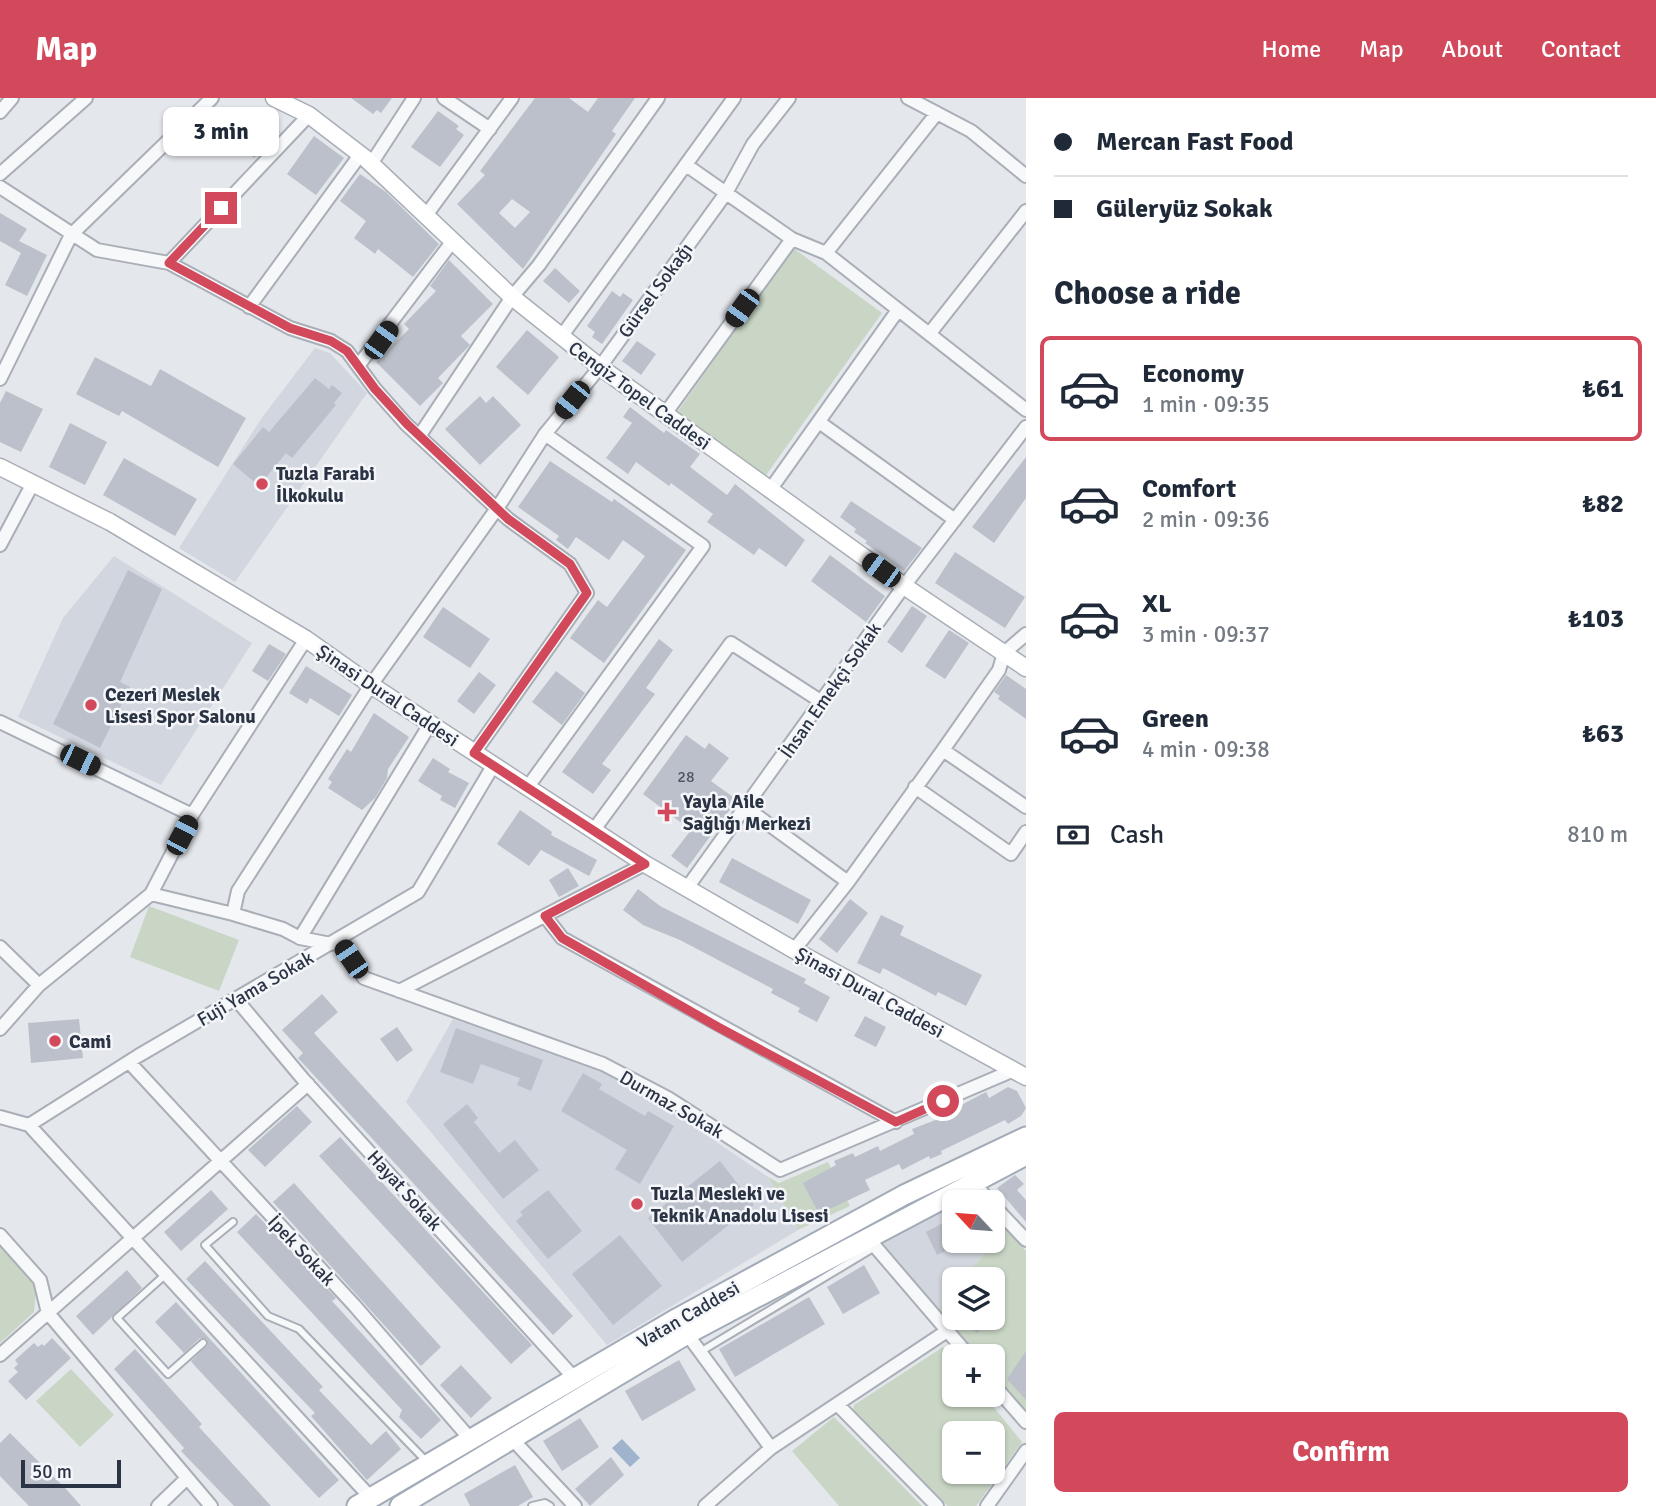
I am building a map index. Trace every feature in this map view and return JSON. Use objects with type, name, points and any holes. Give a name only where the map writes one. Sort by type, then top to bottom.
[{"type":"main road","name":"Vatan Caddesi","points":[[364,1502],[678,1318],[904,1195],[1026,1137]]},
{"type":"main road","name":"Vatan Caddesi","points":[[400,1506],[687,1334],[871,1242],[1026,1155]]},
{"type":"street","points":[[0,112],[12,98]]},
{"type":"street","points":[[0,174],[86,98]]},
{"type":"street","points":[[0,379],[71,235],[212,98]]},
{"type":"street","name":"Cengiz Topel Caddesi","points":[[274,98],[309,115],[366,160],[512,297],[600,367],[904,586],[1026,668]]},
{"type":"street","points":[[249,307],[414,98]]},
{"type":"street","points":[[443,98],[490,129]]},
{"type":"street","points":[[426,214],[512,98]]},
{"type":"street","points":[[420,435],[512,297],[539,265],[657,98]]},
{"type":"street","points":[[561,337],[734,98]]},
{"type":"street","name":"Gürsel Sokağı","points":[[233,914],[238,891],[371,685],[498,507],[545,433],[600,367],[726,193],[753,144],[789,98]]},
{"type":"street","points":[[908,98],[971,131],[1026,176]]},
{"type":"street","points":[[826,253],[937,113]]},
{"type":"street","points":[[169,263],[309,115]]},
{"type":"street","points":[[686,165],[792,239],[826,253],[1026,410]]},
{"type":"street","points":[[0,187],[97,250],[169,263],[290,328],[331,341],[347,351],[398,415],[508,519],[570,564],[587,593],[474,753]]},
{"type":"street","points":[[930,333],[1026,211]]},
{"type":"street","points":[[665,414],[792,239]]},
{"type":"street","points":[[358,366],[452,242]]},
{"type":"street","points":[[770,490],[898,310]]},
{"type":"street","points":[[819,422],[955,520]]},
{"type":"street","name":"İhsan Emekçi Sokak","points":[[687,888],[904,586],[1026,427]]},
{"type":"street","points":[[527,788],[703,546],[545,433]]},
{"type":"street","name":"Şinasi Dural Caddesi","points":[[0,467],[110,522],[306,639],[493,766],[645,864],[794,950],[1020,1073]]},
{"type":"street","points":[[0,545],[33,483]]},
{"type":"street","points":[[794,950],[848,882],[943,750],[999,670],[1004,653],[1026,634]]},
{"type":"street","points":[[0,1029],[39,985],[151,894],[192,815],[306,639]]},
{"type":"street","points":[[593,831],[732,643],[822,702]]},
{"type":"street","points":[[0,722],[192,815]]},
{"type":"street","points":[[299,938],[430,724]]},
{"type":"street","points":[[943,750],[1026,807]]},
{"type":"street","name":"Fuji Yama Sokak","points":[[29,1125],[129,1062],[418,892],[493,766]]},
{"type":"street","points":[[915,787],[1011,854],[1026,832]]},
{"type":"street","points":[[745,807],[848,882]]},
{"type":"street","points":[[399,991],[645,864]]},
{"type":"street","points":[[151,894],[233,914],[283,929],[299,938],[334,942]]},
{"type":"street","points":[[545,916],[562,938],[718,1027],[896,1122]]},
{"type":"street","name":"Durmaz Sokak","points":[[334,942],[364,978],[603,1064],[668,1098],[780,1170],[1020,1073]]},
{"type":"street","points":[[0,947],[39,985]]},
{"type":"street","name":"Hayat Sokak","points":[[236,999],[308,1084],[576,1380]]},
{"type":"street","name":"İpek Sokak","points":[[129,1062],[354,1305],[472,1441]]},
{"type":"street","points":[[0,1355],[308,1084]]},
{"type":"street","points":[[0,1117],[29,1125],[167,1274],[364,1502]]},
{"type":"street","points":[[973,1183],[980,1190]]},
{"type":"street","points":[[1005,1217],[1026,1240]]},
{"type":"street","points":[[0,1236],[40,1280],[48,1313],[211,1506]]},
{"type":"street","points":[[871,1242],[958,1344]]},
{"type":"street","points":[[705,1506],[771,1448],[947,1331]]},
{"type":"street","points":[[687,1334],[771,1448]]},
{"type":"street","points":[[1005,1398],[1026,1422]]},
{"type":"street","points":[[837,1404],[937,1506]]},
{"type":"street","points":[[513,1440],[575,1506]]},
{"type":"street","points":[[987,1506],[1026,1451]]},
{"type":"street","points":[[158,1506],[187,1478]]},
{"type":"lane","points":[[233,1222],[205,1245],[268,1316],[299,1329],[429,1465]]},
{"type":"lane","points":[[700,1352],[871,1242]]},
{"type":"lane","points":[[167,1274],[117,1318],[168,1374],[203,1343]]},
{"type":"lane","points":[[532,1506],[545,1503],[550,1506]]},
{"type":"shaded area","name":"Tuzla Farabi İlkokulu","points":[[315,348],[330,353],[367,393],[235,582],[179,548],[261,419]]},
{"type":"shaded area","points":[[114,556],[252,643],[161,785],[18,717],[63,618]]},
{"type":"shaded area","name":"Tuzla Mesleki ve Teknik Anadolu Lisesi","points":[[453,1019],[604,1070],[662,1105],[768,1177],[798,1230],[607,1345],[406,1102]]},
{"type":"shaded area","points":[[942,1208],[942,1253],[985,1253],[973,1267],[942,1267],[942,1305],[937,1311],[880,1241]]},
{"type":"green space","points":[[793,248],[882,313],[764,478],[676,414]]},
{"type":"green space","points":[[149,906],[239,940],[219,991],[130,957]]},
{"type":"green space","points":[[828,1162],[850,1206],[798,1230],[768,1177],[779,1183]]},
{"type":"green space","points":[[1005,1229],[1026,1251],[1026,1413],[1005,1388],[1005,1344],[967,1344],[954,1330],[1005,1330],[1005,1267],[973,1267],[985,1253],[1005,1253]]},
{"type":"green space","points":[[0,1241],[37,1282],[34,1312],[0,1343]]},
{"type":"green space","points":[[942,1348],[942,1407],[994,1407],[1022,1442],[1005,1466],[1005,1421],[942,1421],[942,1484],[992,1484],[976,1506],[948,1506],[853,1412],[854,1405]]},
{"type":"green space","points":[[71,1369],[114,1415],[80,1447],[36,1401]]},
{"type":"green space","points":[[834,1417],[922,1506],[839,1506],[792,1451]]},
{"type":"water","points":[[622,1439],[640,1458],[630,1467],[612,1448]]},
{"type":"building","points":[[351,98],[392,98],[381,113],[377,110],[373,114]]},
{"type":"building","points":[[535,98],[569,98],[588,112],[598,98],[635,98],[612,131],[616,134],[523,269],[457,204],[485,175],[480,171]],"holes":[[[512,199],[530,212],[515,228],[499,213]]]},
{"type":"building","points":[[438,111],[459,126],[456,129],[464,135],[440,167],[411,147]]},
{"type":"building","points":[[262,115],[280,132],[254,158],[237,141]]},
{"type":"building","points":[[314,136],[344,158],[316,195],[287,174]]},
{"type":"building","points":[[360,174],[386,192],[439,244],[413,277],[378,249],[375,254],[354,238],[366,221],[340,201]]},
{"type":"building","points":[[0,213],[27,229],[19,241],[47,255],[27,296],[5,285],[21,253],[0,241]]},
{"type":"building","points":[[449,260],[493,304],[461,336],[470,345],[438,378],[443,383],[420,406],[376,362],[409,329],[404,324],[436,291],[430,286]]},
{"type":"building","points":[[555,268],[580,291],[569,303],[543,281]]},
{"type":"building","points":[[612,291],[620,297],[623,293],[633,300],[602,344],[592,337],[595,332],[587,326]]},
{"type":"building","points":[[527,330],[559,357],[528,395],[496,367]]},
{"type":"building","points":[[637,341],[656,354],[641,375],[622,361]]},
{"type":"building","points":[[95,357],[151,386],[160,369],[246,418],[218,467],[122,411],[119,416],[76,394]]},
{"type":"building","points":[[315,378],[329,389],[332,385],[342,393],[334,403],[336,405],[292,458],[286,453],[259,486],[233,464],[263,427],[269,432]]},
{"type":"building","points":[[6,391],[43,409],[21,452],[0,442],[0,403]]},
{"type":"building","points":[[480,396],[486,403],[493,396],[521,425],[480,465],[445,429]]},
{"type":"building","points":[[630,407],[664,433],[666,430],[700,454],[690,467],[727,495],[735,484],[805,540],[786,567],[759,548],[754,555],[707,522],[713,514],[671,483],[669,486],[636,462],[628,474],[606,458],[632,423],[623,417]]},
{"type":"building","points":[[70,423],[107,442],[85,485],[49,467]]},
{"type":"building","points":[[1026,457],[1026,498],[994,543],[972,527]]},
{"type":"building","points":[[124,458],[197,499],[175,536],[103,495]]},
{"type":"building","points":[[550,461],[612,502],[614,499],[686,550],[604,663],[570,638],[598,600],[607,607],[645,556],[623,540],[609,560],[576,537],[568,549],[556,540],[559,536],[518,507]]},
{"type":"building","points":[[851,501],[922,548],[904,571],[865,543],[867,541],[854,532],[856,529],[840,517]]},
{"type":"building","points":[[955,552],[1025,597],[1005,628],[935,583]]},
{"type":"building","points":[[830,555],[885,596],[866,622],[811,581]]},
{"type":"building","points":[[128,570],[162,589],[120,682],[130,687],[100,748],[53,724]]},
{"type":"building","points":[[912,606],[927,616],[902,653],[887,642]]},
{"type":"building","points":[[443,607],[490,639],[470,668],[423,637]]},
{"type":"building","points":[[949,630],[969,643],[945,679],[925,666]]},
{"type":"building","points":[[659,639],[673,650],[646,688],[655,694],[602,764],[611,770],[593,794],[562,772]]},
{"type":"building","points":[[269,644],[286,654],[268,681],[252,671]]},
{"type":"building","points":[[306,666],[352,695],[339,716],[310,698],[307,704],[289,693]]},
{"type":"building","points":[[556,671],[585,693],[562,725],[532,702]]},
{"type":"building","points":[[479,672],[496,685],[474,714],[457,701]]},
{"type":"building","points":[[1006,675],[1026,689],[1026,719],[998,699],[1000,696],[994,692]]},
{"type":"building","points":[[374,713],[409,737],[388,769],[387,778],[375,798],[362,810],[328,788],[332,782],[328,779],[347,749],[351,752]]},
{"type":"building","points":[[686,735],[705,749],[709,743],[729,758],[711,781],[737,800],[687,868],[671,856],[691,830],[643,794]]},
{"type":"building","points":[[433,758],[450,769],[448,772],[469,783],[455,808],[440,800],[442,796],[418,781]]},
{"type":"building","points":[[520,810],[552,832],[551,835],[597,860],[589,876],[541,850],[529,866],[497,844]]},
{"type":"building","points":[[732,858],[811,900],[798,924],[719,882]]},
{"type":"building","points":[[568,868],[579,886],[559,897],[549,880]]},
{"type":"building","points":[[638,889],[660,906],[806,979],[804,983],[830,997],[817,1022],[798,1012],[800,1008],[771,993],[773,989],[680,940],[643,925],[623,910]]},
{"type":"building","points":[[850,899],[868,913],[837,953],[819,939]]},
{"type":"building","points":[[881,915],[904,926],[900,935],[982,975],[966,1006],[938,992],[936,996],[883,968],[880,974],[857,963]]},
{"type":"building","points":[[322,994],[338,1012],[314,1033],[573,1316],[553,1335],[298,1058],[303,1053],[282,1030]]},
{"type":"building","points":[[865,1016],[886,1027],[876,1047],[854,1036]]},
{"type":"building","name":"Cami","points":[[79,1019],[83,1058],[31,1063],[28,1023]]},
{"type":"building","points":[[397,1027],[413,1050],[397,1062],[380,1039]]},
{"type":"building","points":[[456,1028],[543,1060],[531,1091],[517,1085],[520,1078],[481,1064],[473,1084],[440,1072]]},
{"type":"building","points":[[583,1073],[602,1084],[599,1089],[645,1116],[648,1111],[674,1126],[640,1184],[615,1169],[627,1150],[561,1111]]},
{"type":"building","points":[[1008,1087],[1017,1091],[1026,1108],[1021,1116],[1008,1124],[1005,1120],[930,1159],[929,1156],[902,1170],[899,1164],[865,1180],[870,1190],[819,1214],[803,1183],[836,1165],[834,1161],[853,1153],[855,1157],[878,1146],[880,1151],[914,1134],[912,1129],[946,1116],[944,1114],[986,1092],[989,1098]]},
{"type":"building","points":[[467,1104],[478,1118],[474,1122],[499,1153],[515,1140],[539,1170],[503,1199],[443,1124]]},
{"type":"building","points":[[297,1106],[312,1122],[265,1167],[248,1150]]},
{"type":"building","points":[[340,1137],[532,1345],[511,1364],[319,1156]]},
{"type":"building","points":[[720,1161],[754,1205],[682,1262],[648,1218]]},
{"type":"building","points":[[1015,1175],[1024,1184],[1017,1190],[1026,1200],[1026,1222],[1005,1197],[1005,1190],[997,1188]]},
{"type":"building","points":[[294,1183],[441,1347],[421,1366],[273,1202]]},
{"type":"building","points":[[211,1190],[228,1209],[181,1251],[164,1232]]},
{"type":"building","points":[[548,1190],[582,1231],[548,1259],[516,1221],[523,1215],[520,1212]]},
{"type":"building","points":[[256,1214],[336,1298],[332,1301],[441,1420],[421,1439],[399,1417],[402,1410],[237,1232]]},
{"type":"building","points":[[942,1223],[942,1253],[937,1255],[926,1232]]},
{"type":"building","points":[[620,1235],[662,1286],[613,1325],[572,1274]]},
{"type":"building","points":[[205,1261],[323,1387],[319,1390],[371,1445],[386,1431],[401,1449],[367,1480],[311,1416],[315,1413],[186,1279]]},
{"type":"building","points":[[864,1265],[880,1293],[843,1314],[827,1287]]},
{"type":"building","points":[[127,1270],[142,1288],[93,1335],[76,1316]]},
{"type":"building","points":[[809,1297],[825,1324],[735,1377],[719,1349]]},
{"type":"building","points":[[176,1302],[339,1480],[319,1498],[191,1361],[208,1345],[207,1339],[200,1338],[184,1353],[155,1322]]},
{"type":"building","points":[[52,1338],[71,1358],[26,1400],[8,1381],[18,1372],[14,1368],[18,1364],[15,1360],[34,1343],[38,1347],[42,1344],[44,1346]]},
{"type":"building","points":[[135,1349],[202,1424],[199,1427],[271,1506],[234,1506],[181,1451],[184,1448],[114,1369]]},
{"type":"building","points":[[1026,1351],[1026,1400],[1007,1379]]},
{"type":"building","points":[[679,1360],[696,1390],[642,1421],[625,1391]]},
{"type":"building","points":[[461,1365],[492,1398],[471,1418],[440,1385]]},
{"type":"building","points":[[580,1418],[599,1447],[562,1471],[543,1441]]},
{"type":"building","points":[[10,1433],[81,1506],[29,1506],[26,1503],[0,1476],[0,1443]]},
{"type":"building","points":[[611,1457],[624,1475],[590,1506],[575,1489]]},
{"type":"building","points":[[515,1465],[533,1497],[518,1506],[470,1506],[464,1494]]},
{"type":"place","name":"Tuzla Farabi İlkokulu","points":[[262,484]]},
{"type":"place","name":"Cezeri Meslek Lisesi Spor Salonu","points":[[91,705]]},
{"type":"place","name":"Yayla Aile Sağlığı Merkezi","points":[[667,812]]},
{"type":"place","name":"Cami","points":[[55,1041]]},
{"type":"place","name":"Tuzla Mesleki ve Teknik Anadolu Lisesi","points":[[637,1204]]},
{"type":"route","points":[[221,208],[169,263],[290,328],[331,341],[347,351],[375,389],[407,424],[508,519],[570,564],[587,593],[474,753],[645,864],[545,916],[562,938],[718,1027],[896,1122],[943,1101]]}]
